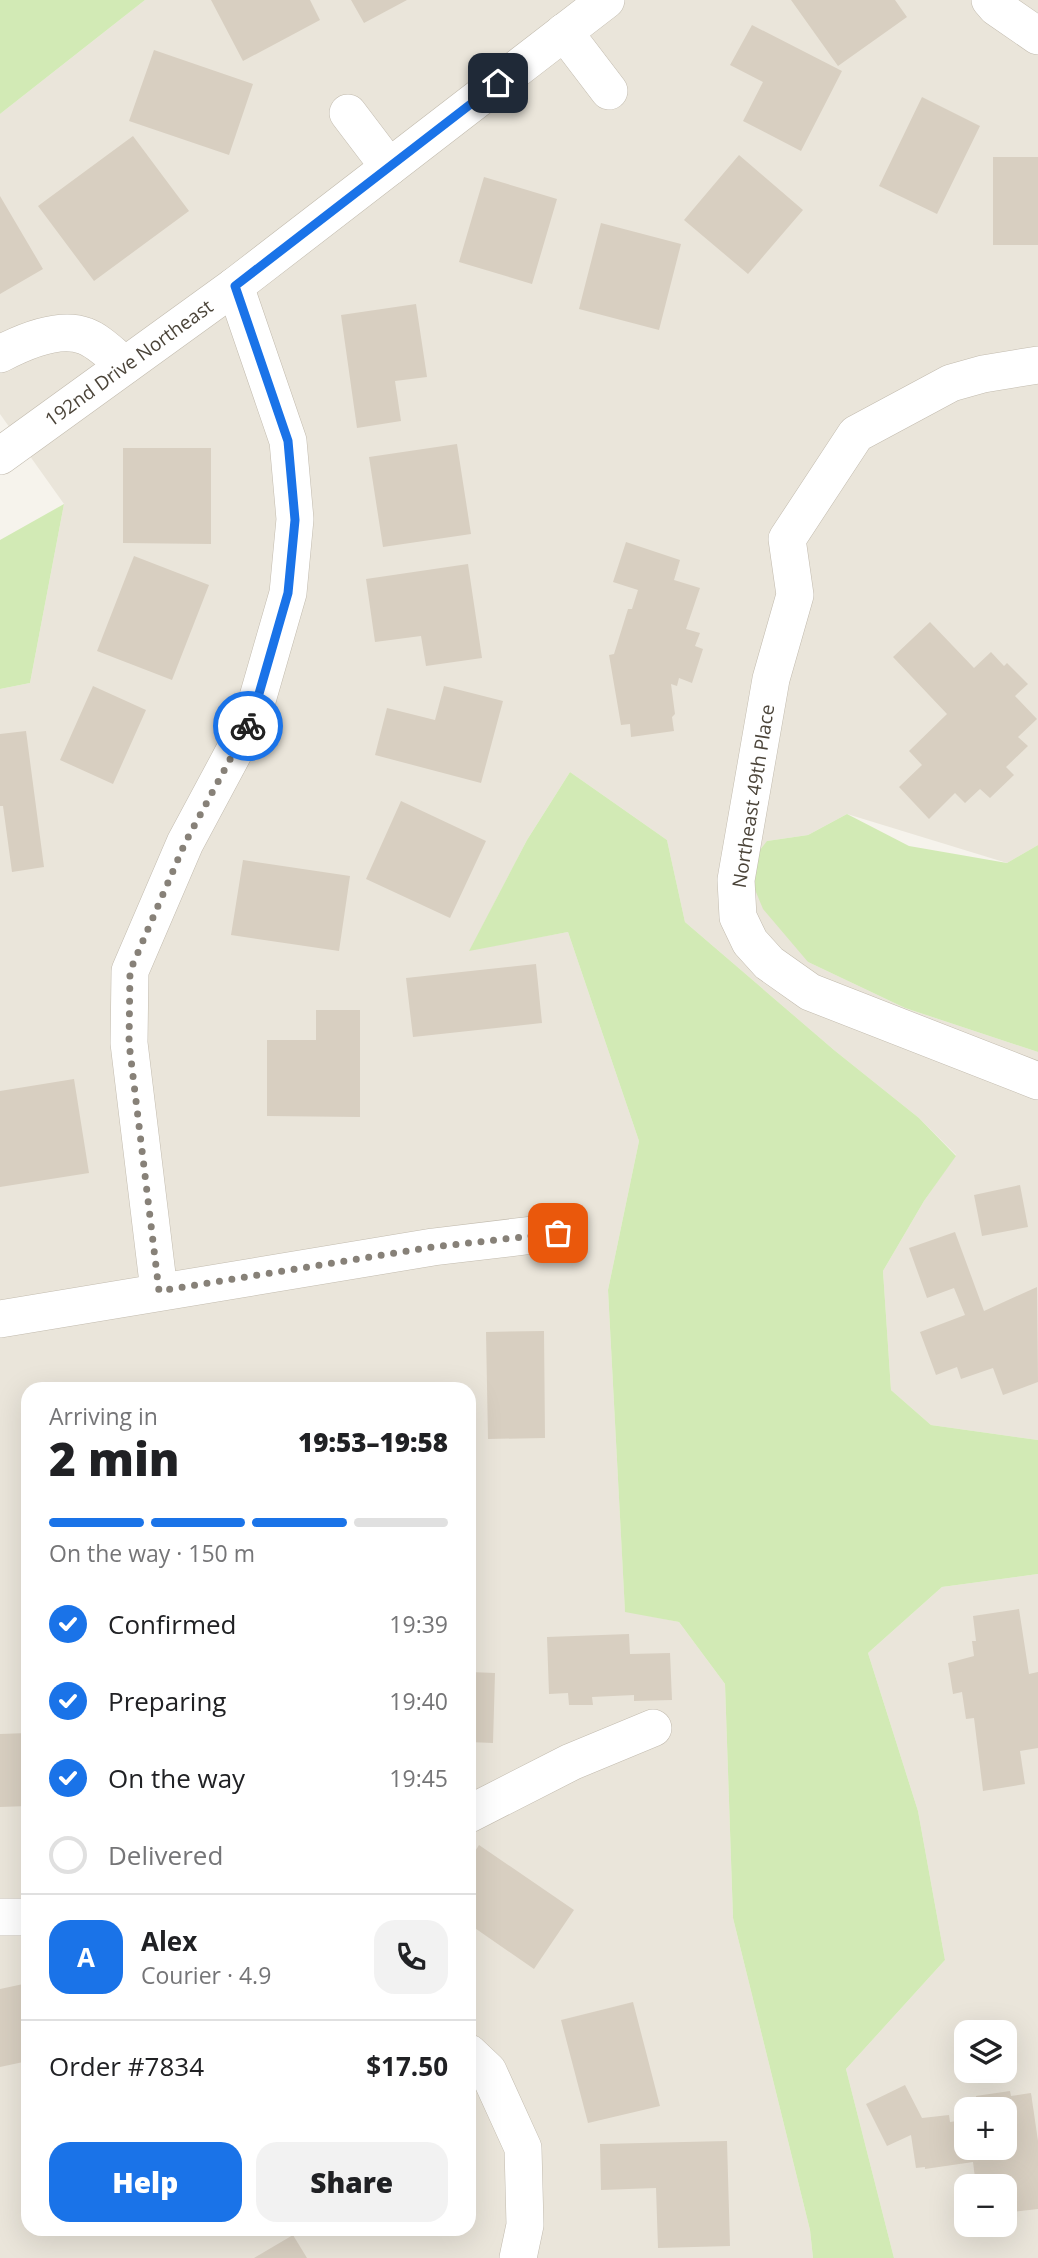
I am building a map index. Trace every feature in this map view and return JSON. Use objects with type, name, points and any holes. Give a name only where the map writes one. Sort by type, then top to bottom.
[{"type":"street","name":"192nd Drive Northeast","points":[[0,456],[235,286],[606,0]]},
{"type":"street","points":[[990,0],[1038,36]]},
{"type":"street","points":[[564,32],[610,91]]},
{"type":"street","points":[[348,113],[389,167]]},
{"type":"street","points":[[159,1291],[129,1043],[130,971],[185,843],[252,718],[288,593],[295,520],[288,441],[235,286]]},
{"type":"street","points":[[0,354],[15,345],[58,333],[85,335],[125,365]]},
{"type":"street","name":"Northeast 49th Place","points":[[1038,365],[983,374],[951,383],[856,433],[787,539],[795,595],[771,678],[736,880],[738,917],[750,942],[769,963],[810,992],[1038,1081]]},
{"type":"street","points":[[0,1319],[433,1247],[558,1233]]},
{"type":"street","points":[[476,1810],[571,1762],[653,1728]]},
{"type":"street","points":[[476,2060],[488,2071],[523,2148],[525,2225],[518,2258]]},
{"type":"shaded area","points":[[145,0],[1038,0],[1038,845],[1007,863],[847,814],[808,835],[767,841],[808,962],[905,1008],[1038,1052],[1038,1440],[931,1425],[891,1390],[883,1271],[924,1201],[956,1155],[919,1118],[834,1050],[685,922],[667,840],[570,772],[527,840],[470,950],[568,932],[639,1141],[608,1290],[625,1611],[679,1622],[725,1684],[733,1918],[810,2230],[813,2258],[0,2258],[0,689],[30,683],[64,504],[0,414],[0,114]]},
{"type":"shaded area","points":[[1038,1574],[1038,2258],[894,2258],[846,2069],[945,1960],[918,1811],[868,1653],[942,1587]]},
{"type":"green space","points":[[0,0],[145,0],[0,114]]},
{"type":"green space","points":[[64,504],[30,683],[0,689],[0,540]]},
{"type":"green space","points":[[570,772],[667,840],[685,922],[834,1050],[919,1118],[956,1156],[924,1201],[883,1271],[891,1390],[931,1425],[1038,1440],[1038,1574],[942,1587],[868,1653],[918,1811],[945,1960],[846,2069],[894,2258],[813,2258],[810,2230],[733,1918],[725,1684],[679,1622],[625,1612],[608,1290],[639,1141],[568,932],[469,951],[527,840]]},
{"type":"green space","points":[[847,814],[909,846],[1007,863],[1038,845],[1038,1052],[905,1008],[808,962],[763,909],[746,868],[767,841],[808,835]]},
{"type":"building","points":[[211,0],[310,0],[320,20],[243,61]]},
{"type":"building","points":[[351,0],[407,0],[364,23]]},
{"type":"building","points":[[791,0],[895,0],[907,17],[838,66]]},
{"type":"building","points":[[752,25],[842,71],[801,151],[743,121],[763,82],[730,65]]},
{"type":"building","points":[[154,50],[253,84],[229,155],[129,121]]},
{"type":"building","points":[[922,97],[980,126],[937,214],[879,186]]},
{"type":"building","points":[[133,136],[189,211],[94,281],[38,206]]},
{"type":"building","points":[[739,155],[803,210],[748,274],[684,220]]},
{"type":"building","points":[[993,157],[1038,157],[1038,245],[993,245]]},
{"type":"building","points":[[484,177],[557,199],[532,284],[459,262]]},
{"type":"building","points":[[0,196],[43,269],[0,294]]},
{"type":"building","points":[[601,223],[681,244],[659,330],[579,309]]},
{"type":"building","points":[[416,304],[427,377],[395,381],[401,421],[357,428],[341,315]]},
{"type":"building","points":[[457,444],[471,534],[383,547],[369,457]]},
{"type":"building","points":[[123,448],[211,448],[211,544],[123,543]]},
{"type":"building","points":[[626,542],[680,560],[674,580],[700,588],[686,629],[700,633],[695,646],[703,649],[692,683],[679,678],[677,686],[671,684],[674,731],[631,737],[630,724],[621,725],[609,655],[614,654],[628,609],[632,609],[638,590],[613,582]]},
{"type":"building","points":[[134,556],[209,585],[172,680],[97,651]]},
{"type":"building","points":[[468,564],[482,658],[426,666],[421,636],[375,642],[366,579]]},
{"type":"building","points":[[930,622],[974,668],[991,652],[1004,666],[1007,663],[1028,684],[1015,696],[1037,719],[1018,737],[1028,746],[1006,767],[1014,775],[990,798],[980,789],[965,803],[955,793],[929,819],[899,787],[922,765],[909,751],[947,714],[893,657]]},
{"type":"building","points":[[93,686],[146,710],[113,784],[60,760]]},
{"type":"building","points":[[444,686],[503,701],[481,783],[375,755],[387,708],[435,720]]},
{"type":"building","points":[[26,731],[44,867],[12,872],[3,806],[0,806],[0,734]]},
{"type":"building","points":[[401,801],[486,841],[450,918],[366,879]]},
{"type":"building","points":[[243,860],[350,876],[339,951],[231,935]]},
{"type":"building","points":[[536,964],[542,1023],[413,1037],[406,978]]},
{"type":"building","points":[[316,1010],[360,1010],[360,1117],[267,1116],[267,1040],[316,1040]]},
{"type":"building","points":[[74,1079],[89,1173],[0,1187],[0,1091]]},
{"type":"building","points":[[1020,1185],[1028,1227],[982,1236],[974,1195]]},
{"type":"building","points":[[955,1232],[984,1311],[1037,1287],[1038,1382],[1003,1395],[993,1368],[961,1379],[957,1367],[936,1375],[920,1332],[965,1315],[954,1288],[927,1298],[909,1248]]},
{"type":"building","points":[[544,1331],[545,1438],[488,1439],[486,1332]]},
{"type":"building","points":[[1019,1609],[1029,1674],[1038,1672],[1038,1748],[1020,1751],[1025,1784],[983,1791],[974,1718],[966,1719],[962,1692],[953,1694],[948,1663],[974,1656],[972,1641],[976,1641],[973,1616]]},
{"type":"building","points":[[629,1634],[630,1654],[670,1653],[672,1700],[634,1701],[634,1695],[592,1697],[593,1705],[569,1705],[568,1693],[549,1694],[547,1637]]},
{"type":"building","points":[[476,1672],[495,1673],[493,1743],[476,1742]]},
{"type":"building","points":[[21,1733],[21,1806],[0,1807],[0,1734]]},
{"type":"building","points":[[479,1845],[574,1910],[534,1969],[476,1929],[476,1850]]},
{"type":"building","points":[[21,1984],[21,2062],[0,2067],[0,1989]]},
{"type":"building","points":[[633,2002],[660,2106],[588,2123],[561,2020]]},
{"type":"building","points":[[905,2085],[922,2118],[949,2115],[950,2122],[954,2121],[954,2160],[1017,2160],[1017,2097],[976,2096],[1010,2091],[1011,2096],[1031,2093],[1038,2141],[1038,2209],[1017,2211],[1017,2174],[974,2174],[973,2162],[916,2168],[911,2135],[887,2146],[866,2104]]},
{"type":"building","points":[[727,2141],[730,2246],[658,2248],[656,2188],[601,2190],[600,2144]]},
{"type":"building","points":[[294,2236],[307,2258],[254,2258]]},
{"type":"way so far","points":[[248,726],[185,843],[130,971],[129,1043],[159,1291],[433,1247],[558,1233]]},
{"type":"route","points":[[248,726],[288,593],[295,520],[288,441],[235,286],[498,83]]}]
